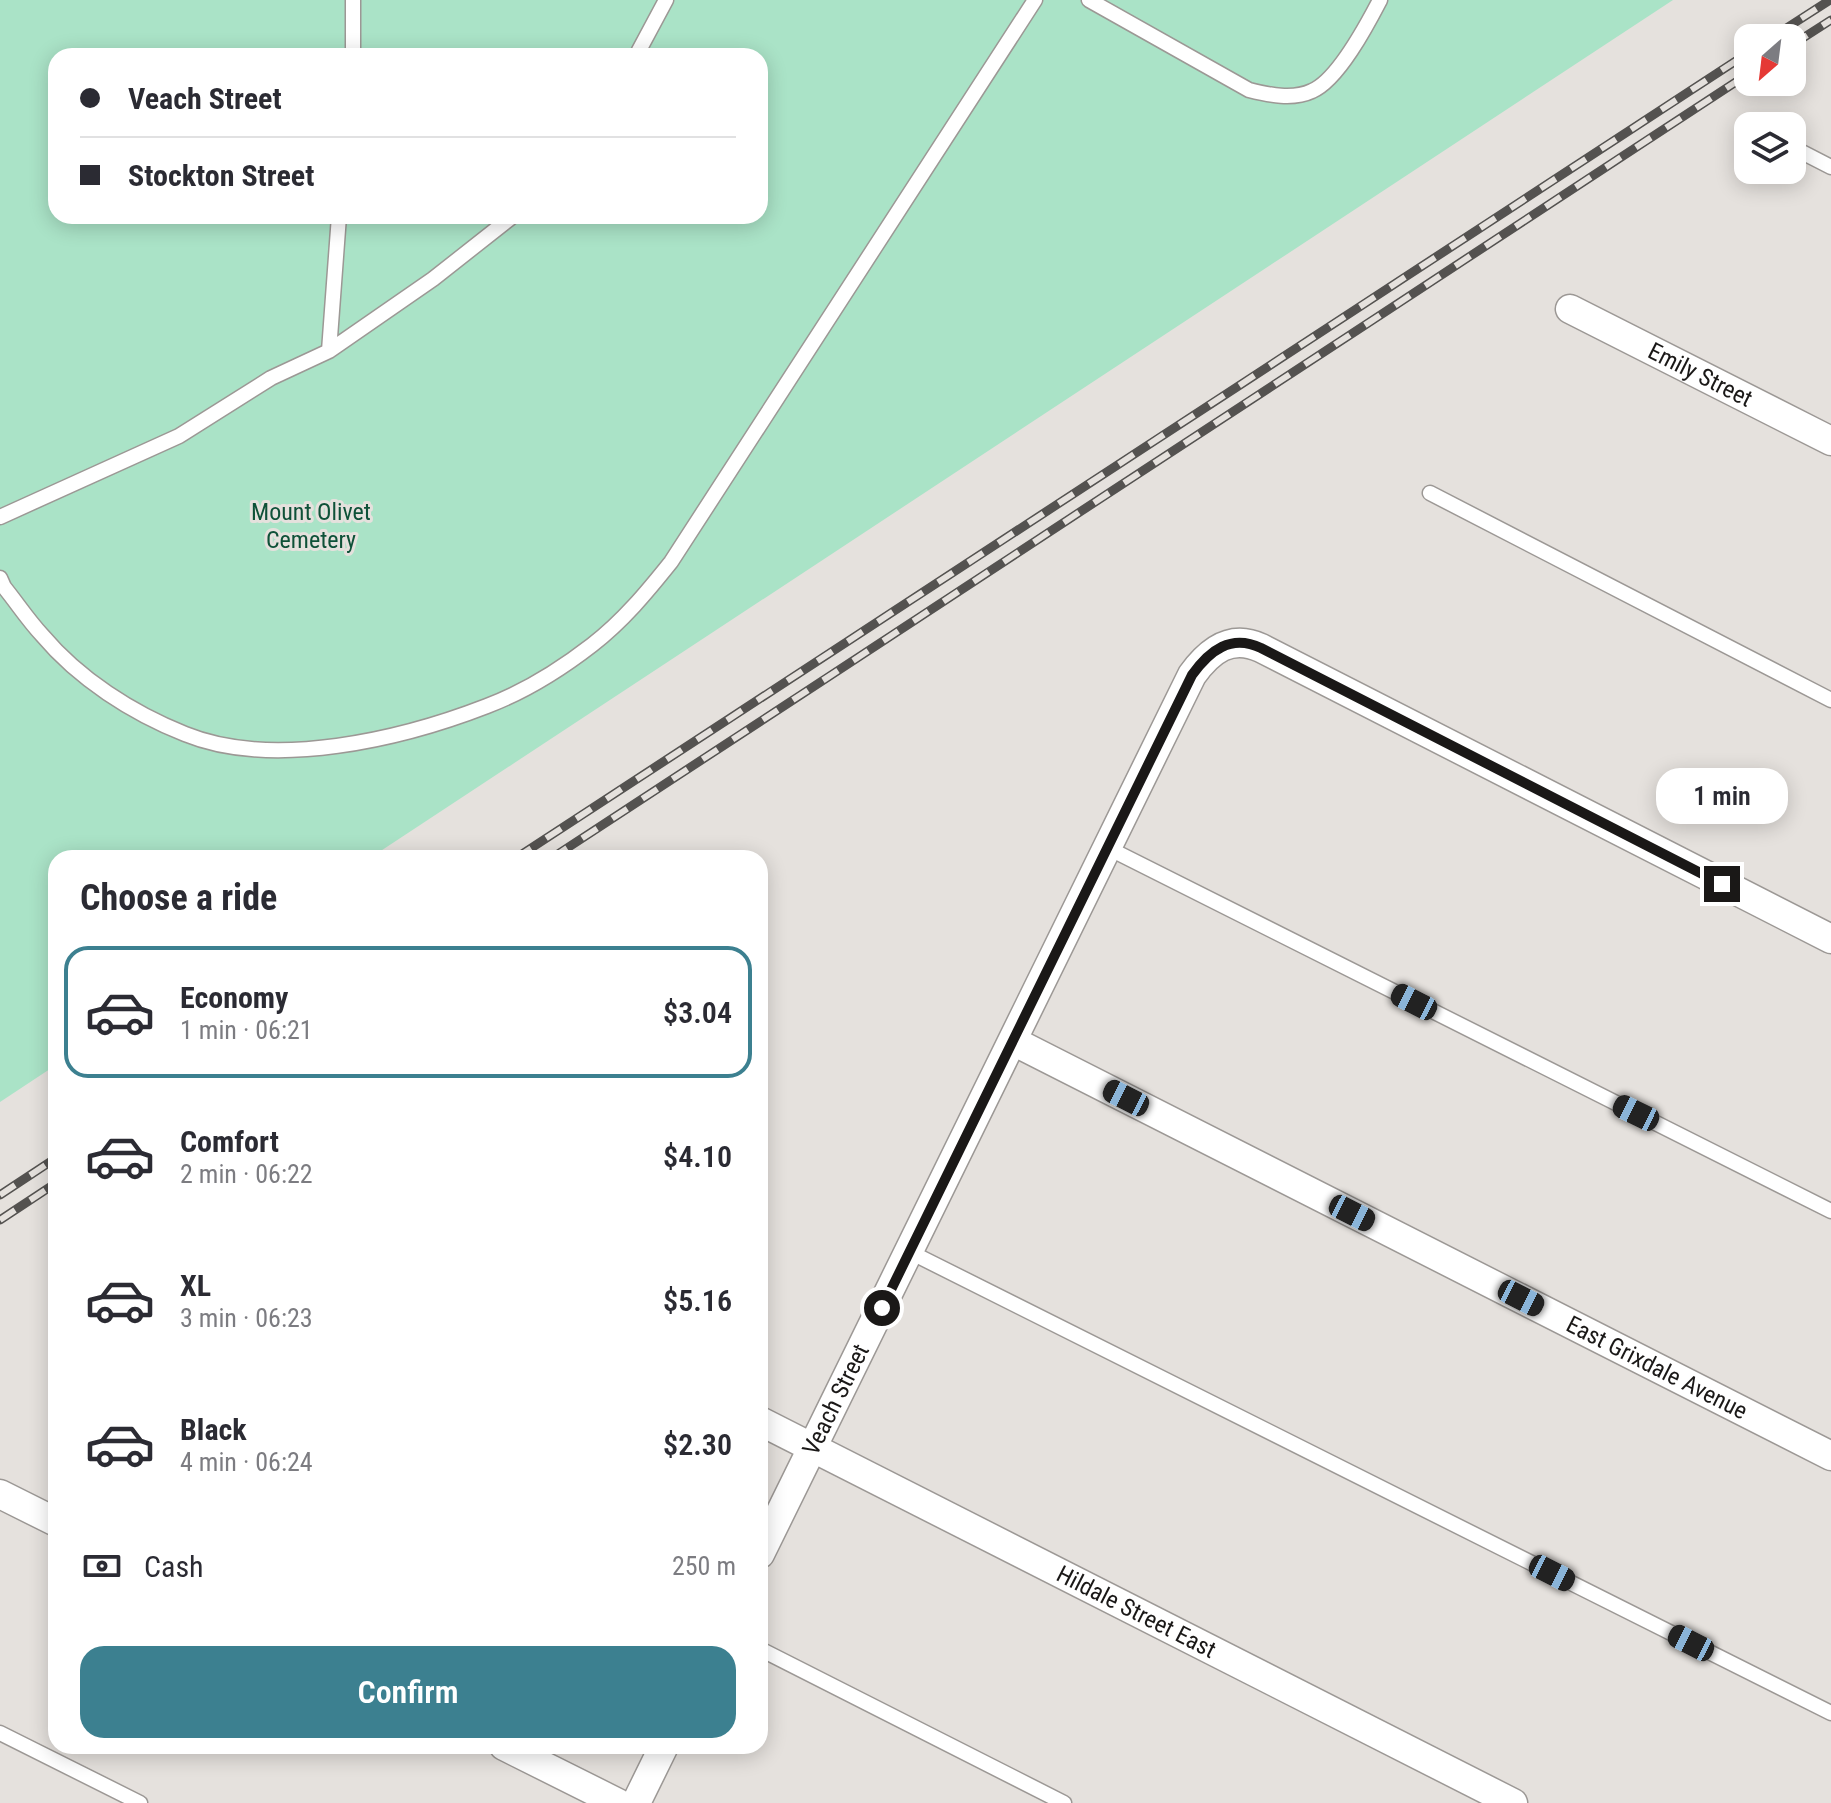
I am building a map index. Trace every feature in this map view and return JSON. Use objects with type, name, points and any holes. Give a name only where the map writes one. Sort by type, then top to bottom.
[{"type":"street","name":"Emily Street","points":[[1570,309],[1831,441]]},
{"type":"street","name":"Veach Street","points":[[768,1538],[1192,675],[1206,655],[1246,641],[1831,939]]},
{"type":"street","name":"East Grixdale Avenue","points":[[1013,1041],[1831,1456]]},
{"type":"street","name":"Hildale Street East","points":[[768,1425],[1513,1803]]},
{"type":"street","points":[[0,1494],[48,1518]]},
{"type":"street","points":[[520,1754],[618,1803]]},
{"type":"street","points":[[636,1803],[660,1754]]},
{"type":"lane","points":[[353,0],[353,48]]},
{"type":"lane","points":[[640,48],[666,0]]},
{"type":"lane","points":[[0,578],[43,637],[91,681],[133,709],[188,735],[244,748],[283,752],[393,735],[489,706],[548,675],[593,644],[634,608],[671,562],[1035,0]]},
{"type":"lane","points":[[1089,0],[1249,90],[1292,95],[1314,91],[1332,73],[1358,42],[1380,0]]},
{"type":"lane","points":[[1806,154],[1831,167]]},
{"type":"lane","points":[[329,351],[338,224]]},
{"type":"lane","points":[[0,517],[179,436],[271,378],[329,351],[433,279],[503,224]]},
{"type":"lane","points":[[1430,493],[1831,700]]},
{"type":"lane","points":[[1108,848],[1831,1211]]},
{"type":"lane","points":[[910,1252],[1831,1713]]},
{"type":"lane","points":[[768,1653],[1064,1803]]},
{"type":"lane","points":[[0,1733],[140,1803]]},
{"type":"green space","name":"Mount Olivet Cemetery","points":[[0,0],[1673,0],[382,850],[48,850],[48,1070],[0,1102]]},
{"type":"railway","points":[[1793,24],[1830,0]]},
{"type":"railway","points":[[1806,36],[1831,20]]},
{"type":"railway","points":[[528,850],[1734,62]]},
{"type":"railway","points":[[564,850],[1734,83]]},
{"type":"railway","points":[[0,1195],[48,1163]]},
{"type":"railway","points":[[0,1220],[48,1188]]},
{"type":"route","points":[[882,1308],[1192,675],[1206,655],[1219,648],[1246,641],[1261,648],[1722,884]]}]
